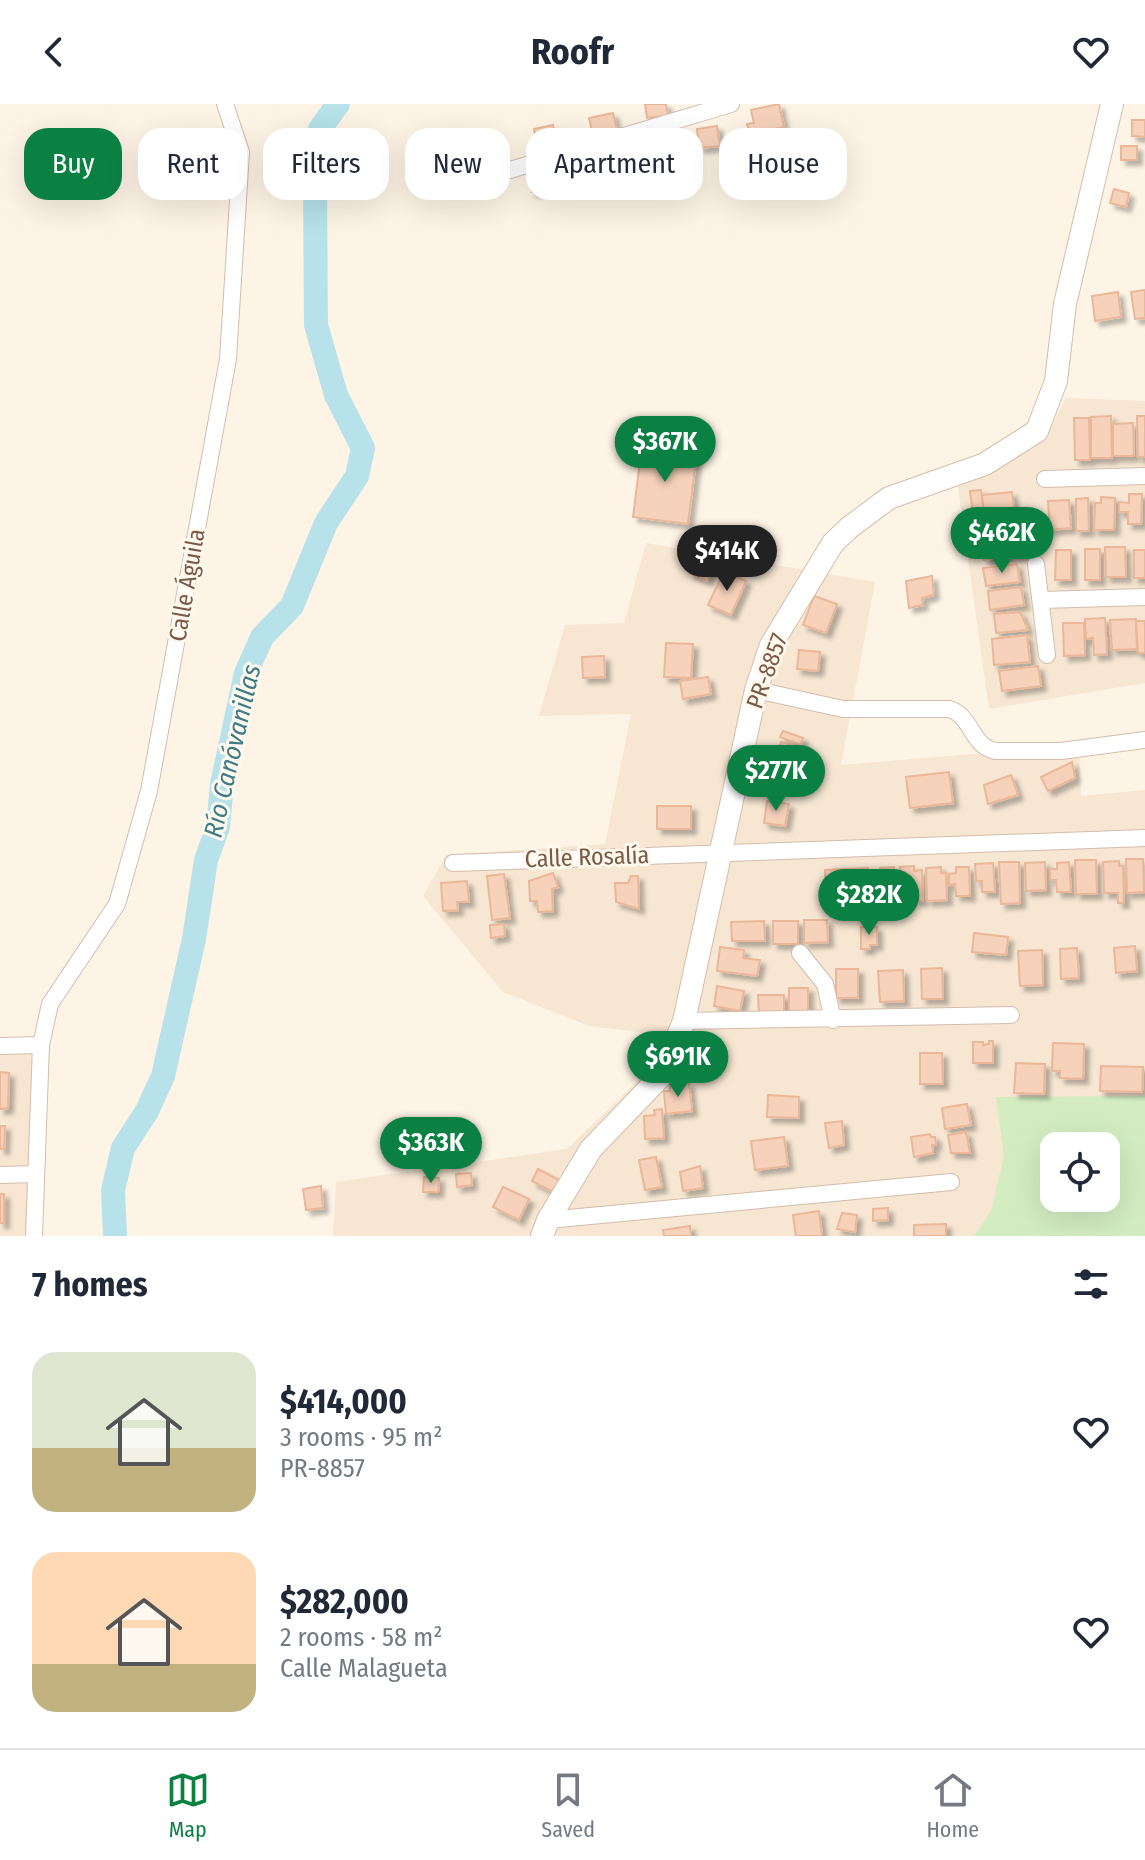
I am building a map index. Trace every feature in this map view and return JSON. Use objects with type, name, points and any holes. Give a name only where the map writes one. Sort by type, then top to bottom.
[{"type":"street","name":"Calle Águila","points":[[34,1236],[41,1045],[50,1004],[117,904],[149,791],[228,359],[241,152],[225,104]]},
{"type":"street","points":[[510,170],[731,104]]},
{"type":"street","name":"PR-8857","points":[[545,1228],[591,1149],[662,1075],[684,1021],[756,690],[771,645],[833,543],[889,498],[985,464],[1037,431],[1056,381],[1065,304],[1112,104]]},
{"type":"street","points":[[1045,479],[1145,476]]},
{"type":"street","points":[[1036,564],[1047,655]]},
{"type":"street","points":[[1041,600],[1145,597]]},
{"type":"street","points":[[756,690],[843,709],[957,711],[980,744],[996,751],[1061,751],[1145,740]]},
{"type":"street","name":"Calle Rosalía","points":[[453,863],[1145,838]]},
{"type":"street","points":[[800,953],[825,984],[833,1020]]},
{"type":"street","points":[[684,1021],[1011,1015]]},
{"type":"street","points":[[0,1046],[41,1045]]},
{"type":"street","points":[[0,1175],[36,1174]]},
{"type":"street","points":[[545,1228],[951,1182]]},
{"type":"shaded area","points":[[1066,398],[1145,401],[1145,683],[989,709],[958,487],[1047,435]]},
{"type":"shaded area","points":[[646,543],[875,582],[841,765],[1079,745],[1081,796],[1145,790],[1145,1236],[333,1236],[336,1182],[567,1149],[650,1069],[663,1035],[589,1026],[503,992],[423,896],[446,855],[605,844],[631,714],[539,716],[565,625],[624,623]]},
{"type":"shaded area","points":[[41,1045],[34,1236],[0,1236],[0,1046]]},
{"type":"green space","points":[[1145,1096],[1145,1236],[974,1236],[991,1211],[1004,1156],[996,1097]]},
{"type":"building","points":[[645,104],[666,104],[668,116],[647,118]]},
{"type":"building","points":[[779,104],[784,127],[748,128],[747,124],[754,123],[751,110]]},
{"type":"building","points":[[613,113],[617,128],[591,128],[589,118]]},
{"type":"building","points":[[1132,120],[1145,120],[1145,137],[1132,136]]},
{"type":"building","points":[[717,126],[719,146],[703,148],[703,128]]},
{"type":"building","points":[[1121,146],[1137,146],[1137,160],[1121,160]]},
{"type":"building","points":[[1114,189],[1129,193],[1126,207],[1110,203]]},
{"type":"building","points":[[1145,290],[1145,318],[1135,319],[1131,292]]},
{"type":"building","points":[[1118,292],[1121,317],[1095,321],[1092,296]]},
{"type":"building","points":[[1111,416],[1112,458],[1091,458],[1091,417]]},
{"type":"building","points":[[1137,416],[1145,416],[1145,457],[1138,457]]},
{"type":"building","points":[[1074,418],[1089,418],[1090,460],[1075,460]]},
{"type":"building","points":[[1133,423],[1134,456],[1113,456],[1113,424]]},
{"type":"building","points":[[642,445],[697,452],[688,524],[633,517]]},
{"type":"building","points":[[981,490],[984,513],[973,514],[970,491]]},
{"type":"building","points":[[1012,492],[1014,509],[984,513],[982,495]]},
{"type":"building","points":[[1129,494],[1142,494],[1141,524],[1128,524],[1128,512],[1119,512],[1119,502],[1129,503]]},
{"type":"building","points":[[1101,497],[1115,498],[1114,530],[1094,530],[1095,503],[1101,503]]},
{"type":"building","points":[[1088,498],[1089,531],[1076,531],[1076,499]]},
{"type":"building","points":[[1069,500],[1071,528],[1050,530],[1048,501]]},
{"type":"building","points":[[1021,512],[1027,525],[1019,529],[1022,534],[993,536],[992,514]]},
{"type":"building","points":[[1016,536],[1015,542],[1023,541],[1025,555],[984,560],[982,540]]},
{"type":"building","points":[[1105,547],[1125,547],[1126,577],[1106,577]]},
{"type":"building","points":[[1085,549],[1100,549],[1100,580],[1085,580]]},
{"type":"building","points":[[1056,550],[1071,550],[1071,580],[1055,580]]},
{"type":"building","points":[[1134,550],[1145,550],[1145,578],[1134,578]]},
{"type":"building","points":[[698,555],[715,563],[707,581],[690,573]]},
{"type":"building","points":[[1017,564],[1020,582],[986,586],[983,568]]},
{"type":"building","points":[[724,571],[746,581],[731,615],[708,605]]},
{"type":"building","points":[[932,576],[934,595],[922,598],[923,605],[909,608],[906,581]]},
{"type":"building","points":[[1021,587],[1024,605],[990,610],[988,591]]},
{"type":"building","points":[[814,596],[837,604],[826,633],[803,625]]},
{"type":"building","points":[[1020,612],[1028,630],[996,633],[994,614]]},
{"type":"building","points":[[1105,618],[1107,654],[1094,655],[1093,638],[1086,639],[1085,619]]},
{"type":"building","points":[[1136,619],[1137,649],[1112,650],[1110,620]]},
{"type":"building","points":[[1136,621],[1145,621],[1145,653],[1138,653]]},
{"type":"building","points":[[1063,623],[1084,623],[1085,655],[1064,656]]},
{"type":"building","points":[[1027,635],[1030,662],[994,665],[992,639]]},
{"type":"building","points":[[666,643],[693,644],[691,678],[664,677]]},
{"type":"building","points":[[799,650],[820,652],[818,671],[797,669]]},
{"type":"building","points":[[604,656],[605,677],[583,678],[582,657]]},
{"type":"building","points":[[1038,666],[1041,686],[1002,691],[999,671]]},
{"type":"building","points":[[708,677],[711,694],[683,699],[680,681]]},
{"type":"building","points":[[783,731],[803,738],[801,745],[780,737]]},
{"type":"building","points":[[781,742],[792,745],[788,759],[777,755]]},
{"type":"building","points":[[772,761],[792,767],[788,780],[767,773]]},
{"type":"building","points":[[1072,762],[1075,778],[1048,791],[1041,777]]},
{"type":"building","points":[[949,772],[953,803],[910,808],[906,777]]},
{"type":"building","points":[[1011,775],[1018,795],[988,804],[984,785]]},
{"type":"building","points":[[767,801],[789,804],[785,826],[764,823]]},
{"type":"building","points":[[657,806],[691,806],[691,829],[657,829]]},
{"type":"building","points":[[1126,859],[1143,859],[1144,892],[1127,893]]},
{"type":"building","points":[[1075,860],[1096,860],[1097,894],[1076,894]]},
{"type":"building","points":[[1119,861],[1119,866],[1123,866],[1124,903],[1118,903],[1118,893],[1104,893],[1103,862]]},
{"type":"building","points":[[999,862],[1019,862],[1020,903],[1001,904]]},
{"type":"building","points":[[1045,862],[1046,890],[1026,891],[1025,863]]},
{"type":"building","points":[[1069,862],[1071,892],[1057,892],[1056,880],[1050,880],[1050,869],[1057,869],[1057,863]]},
{"type":"building","points":[[993,863],[995,892],[982,892],[982,881],[976,881],[975,864]]},
{"type":"building","points":[[914,866],[914,871],[922,870],[923,901],[915,901],[915,895],[901,895],[900,867]]},
{"type":"building","points":[[894,867],[895,896],[880,896],[880,883],[873,883],[873,874],[880,874],[880,868]]},
{"type":"building","points":[[941,867],[941,873],[946,873],[947,900],[927,901],[926,868]]},
{"type":"building","points":[[956,867],[969,867],[970,896],[956,896],[955,884],[949,885],[949,874],[956,873]]},
{"type":"building","points":[[868,868],[869,897],[826,898],[825,870]]},
{"type":"building","points":[[553,873],[558,887],[552,889],[553,911],[538,912],[537,901],[530,901],[529,881]]},
{"type":"building","points":[[504,874],[510,918],[492,920],[487,876]]},
{"type":"building","points":[[631,876],[638,876],[639,909],[616,902],[615,883],[628,883]]},
{"type":"building","points":[[467,881],[469,902],[457,902],[458,910],[443,911],[441,883]]},
{"type":"building","points":[[804,920],[827,920],[828,942],[804,943]]},
{"type":"building","points":[[764,921],[765,941],[732,941],[731,922]]},
{"type":"building","points":[[773,921],[798,921],[798,944],[773,944]]},
{"type":"building","points":[[504,924],[505,936],[491,938],[490,925]]},
{"type":"building","points":[[861,927],[877,927],[877,945],[861,949]]},
{"type":"building","points":[[974,933],[1008,937],[1006,955],[972,952]]},
{"type":"building","points":[[1135,946],[1137,971],[1116,973],[1114,948]]},
{"type":"building","points":[[720,947],[744,950],[743,958],[760,960],[757,976],[717,971]]},
{"type":"building","points":[[1077,948],[1079,978],[1061,979],[1060,949]]},
{"type":"building","points":[[1042,950],[1043,985],[1020,986],[1018,951]]},
{"type":"building","points":[[942,968],[943,999],[922,999],[921,969]]},
{"type":"building","points":[[836,969],[858,969],[858,998],[836,998]]},
{"type":"building","points":[[903,970],[904,1001],[880,1002],[878,971]]},
{"type":"building","points":[[717,986],[744,991],[740,1011],[714,1006]]},
{"type":"building","points":[[789,988],[808,988],[808,1012],[789,1012]]},
{"type":"building","points":[[758,995],[784,995],[784,1014],[759,1014]]},
{"type":"building","points":[[993,1041],[993,1063],[973,1063],[973,1042],[983,1042],[983,1045],[989,1044]]},
{"type":"building","points":[[1053,1043],[1084,1044],[1083,1079],[1060,1078],[1060,1071],[1052,1071]]},
{"type":"building","points":[[920,1053],[942,1053],[943,1084],[920,1084]]},
{"type":"building","points":[[1016,1063],[1045,1064],[1044,1094],[1014,1093]]},
{"type":"building","points":[[1101,1066],[1143,1067],[1142,1092],[1100,1091]]},
{"type":"building","points":[[0,1072],[9,1073],[8,1108],[0,1109]]},
{"type":"building","points":[[689,1083],[692,1111],[666,1114],[664,1091],[670,1091],[670,1084]]},
{"type":"building","points":[[768,1095],[799,1097],[799,1118],[767,1117]]},
{"type":"building","points":[[967,1104],[971,1125],[945,1129],[942,1108]]},
{"type":"building","points":[[662,1109],[664,1138],[645,1139],[644,1116],[655,1115],[654,1110]]},
{"type":"building","points":[[842,1121],[844,1145],[829,1148],[825,1123]]},
{"type":"building","points":[[0,1126],[5,1126],[4,1149],[0,1149]]},
{"type":"building","points":[[966,1132],[970,1153],[951,1153],[948,1135]]},
{"type":"building","points":[[930,1134],[935,1137],[933,1153],[914,1157],[911,1137]]},
{"type":"building","points":[[784,1137],[788,1166],[755,1170],[751,1141]]},
{"type":"building","points":[[656,1157],[662,1187],[645,1190],[639,1160]]},
{"type":"building","points":[[700,1166],[703,1188],[683,1191],[680,1172]]},
{"type":"building","points":[[538,1169],[559,1180],[553,1192],[532,1181]]},
{"type":"building","points":[[471,1173],[472,1185],[457,1187],[456,1174]]},
{"type":"building","points":[[424,1177],[439,1178],[438,1192],[423,1192]]},
{"type":"building","points":[[321,1186],[323,1208],[306,1210],[303,1189]]},
{"type":"building","points":[[503,1187],[529,1199],[519,1220],[493,1207]]},
{"type":"building","points":[[0,1194],[4,1194],[4,1223],[0,1223]]},
{"type":"building","points":[[888,1208],[888,1220],[873,1221],[873,1209]]},
{"type":"building","points":[[819,1211],[822,1236],[796,1236],[793,1215]]},
{"type":"building","points":[[842,1213],[857,1215],[855,1232],[837,1229]]},
{"type":"building","points":[[946,1224],[946,1236],[914,1236],[914,1225]]},
{"type":"building","points":[[690,1226],[691,1236],[664,1236],[663,1230]]},
{"type":"waterway","name":"Río Canóvanillas","points":[[115,1236],[113,1190],[123,1148],[147,1111],[163,1076],[194,939],[206,860],[218,827],[222,784],[246,673],[262,637],[292,606],[326,523],[357,476],[363,448],[336,395],[316,325],[315,183],[320,129],[338,104]]}]
